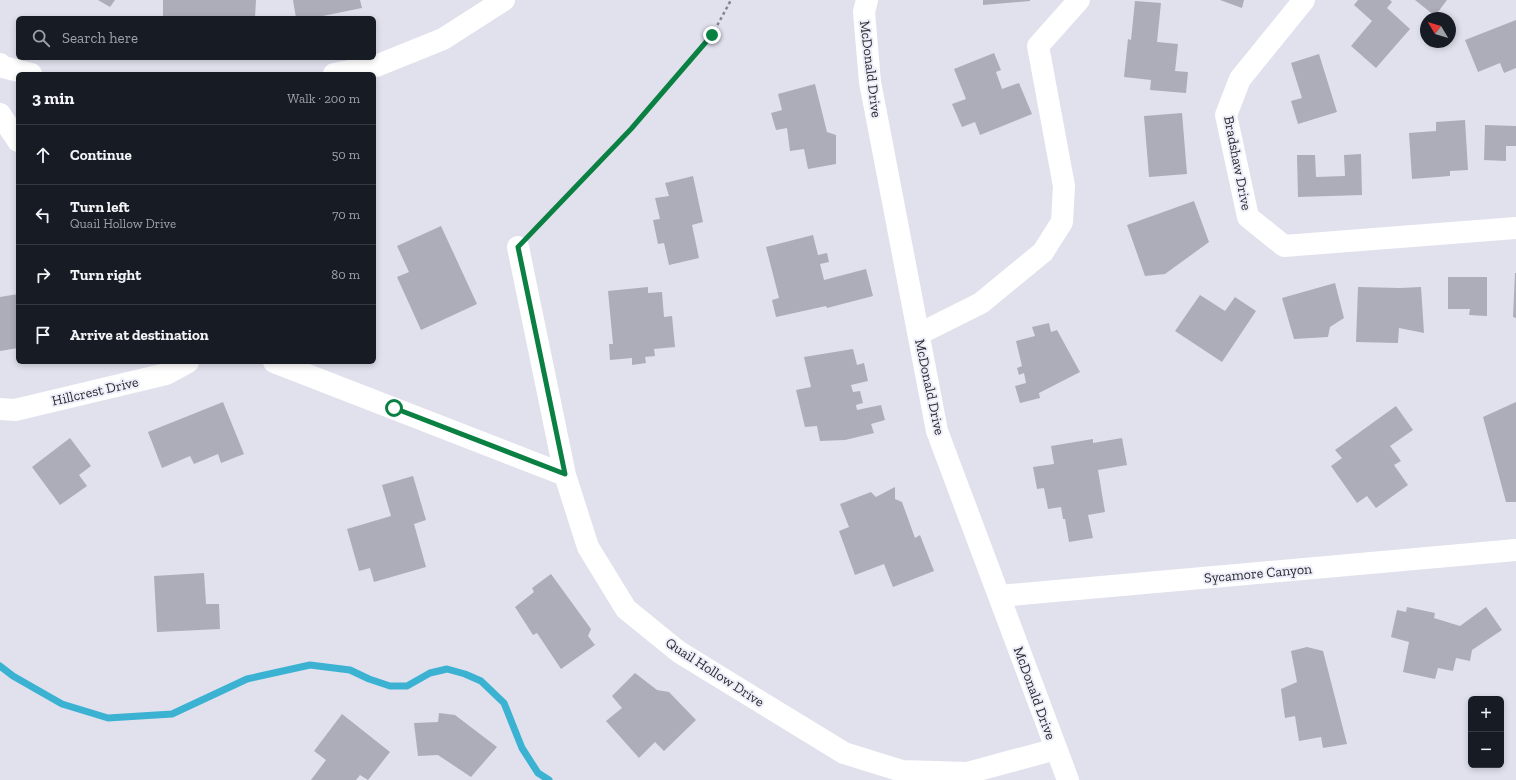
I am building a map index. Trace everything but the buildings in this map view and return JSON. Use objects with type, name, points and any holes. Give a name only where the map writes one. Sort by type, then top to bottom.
[{"type":"street","points":[[344,72],[376,66],[444,39],[504,0]]},
{"type":"street","name":"McDonald Drive","points":[[867,0],[864,12],[870,82],[937,431],[1068,780]]},
{"type":"street","points":[[919,334],[981,303],[1043,252],[1062,222],[1064,186],[1038,46],[1078,0]]},
{"type":"street","name":"Bradshaw Drive","points":[[1304,0],[1240,79],[1226,115],[1248,216],[1284,246],[1516,228]]},
{"type":"street","points":[[1,69],[19,72]]},
{"type":"street","points":[[0,114],[16,138]]},
{"type":"street","name":"Quail Hollow Drive","points":[[518,247],[565,474],[588,547],[626,609],[679,652],[844,754],[902,770],[967,773],[1056,749]]},
{"type":"street","name":"Hillcrest Drive","points":[[0,409],[15,410],[166,374],[184,364]]},
{"type":"street","points":[[279,364],[565,474]]},
{"type":"street","name":"Sycamore Canyon","points":[[1000,596],[1516,550]]},
{"type":"path","points":[[518,247],[631,129],[712,35],[731,0]]},
{"type":"waterway","points":[[0,666],[13,676],[62,704],[108,718],[172,714],[247,679],[310,665],[350,670],[369,679],[390,686],[407,686],[430,673],[447,669],[465,674],[481,681],[504,703],[522,748],[538,773],[549,780]]},
{"type":"route","points":[[394,408],[565,474],[518,247],[631,129],[712,35]]}]
